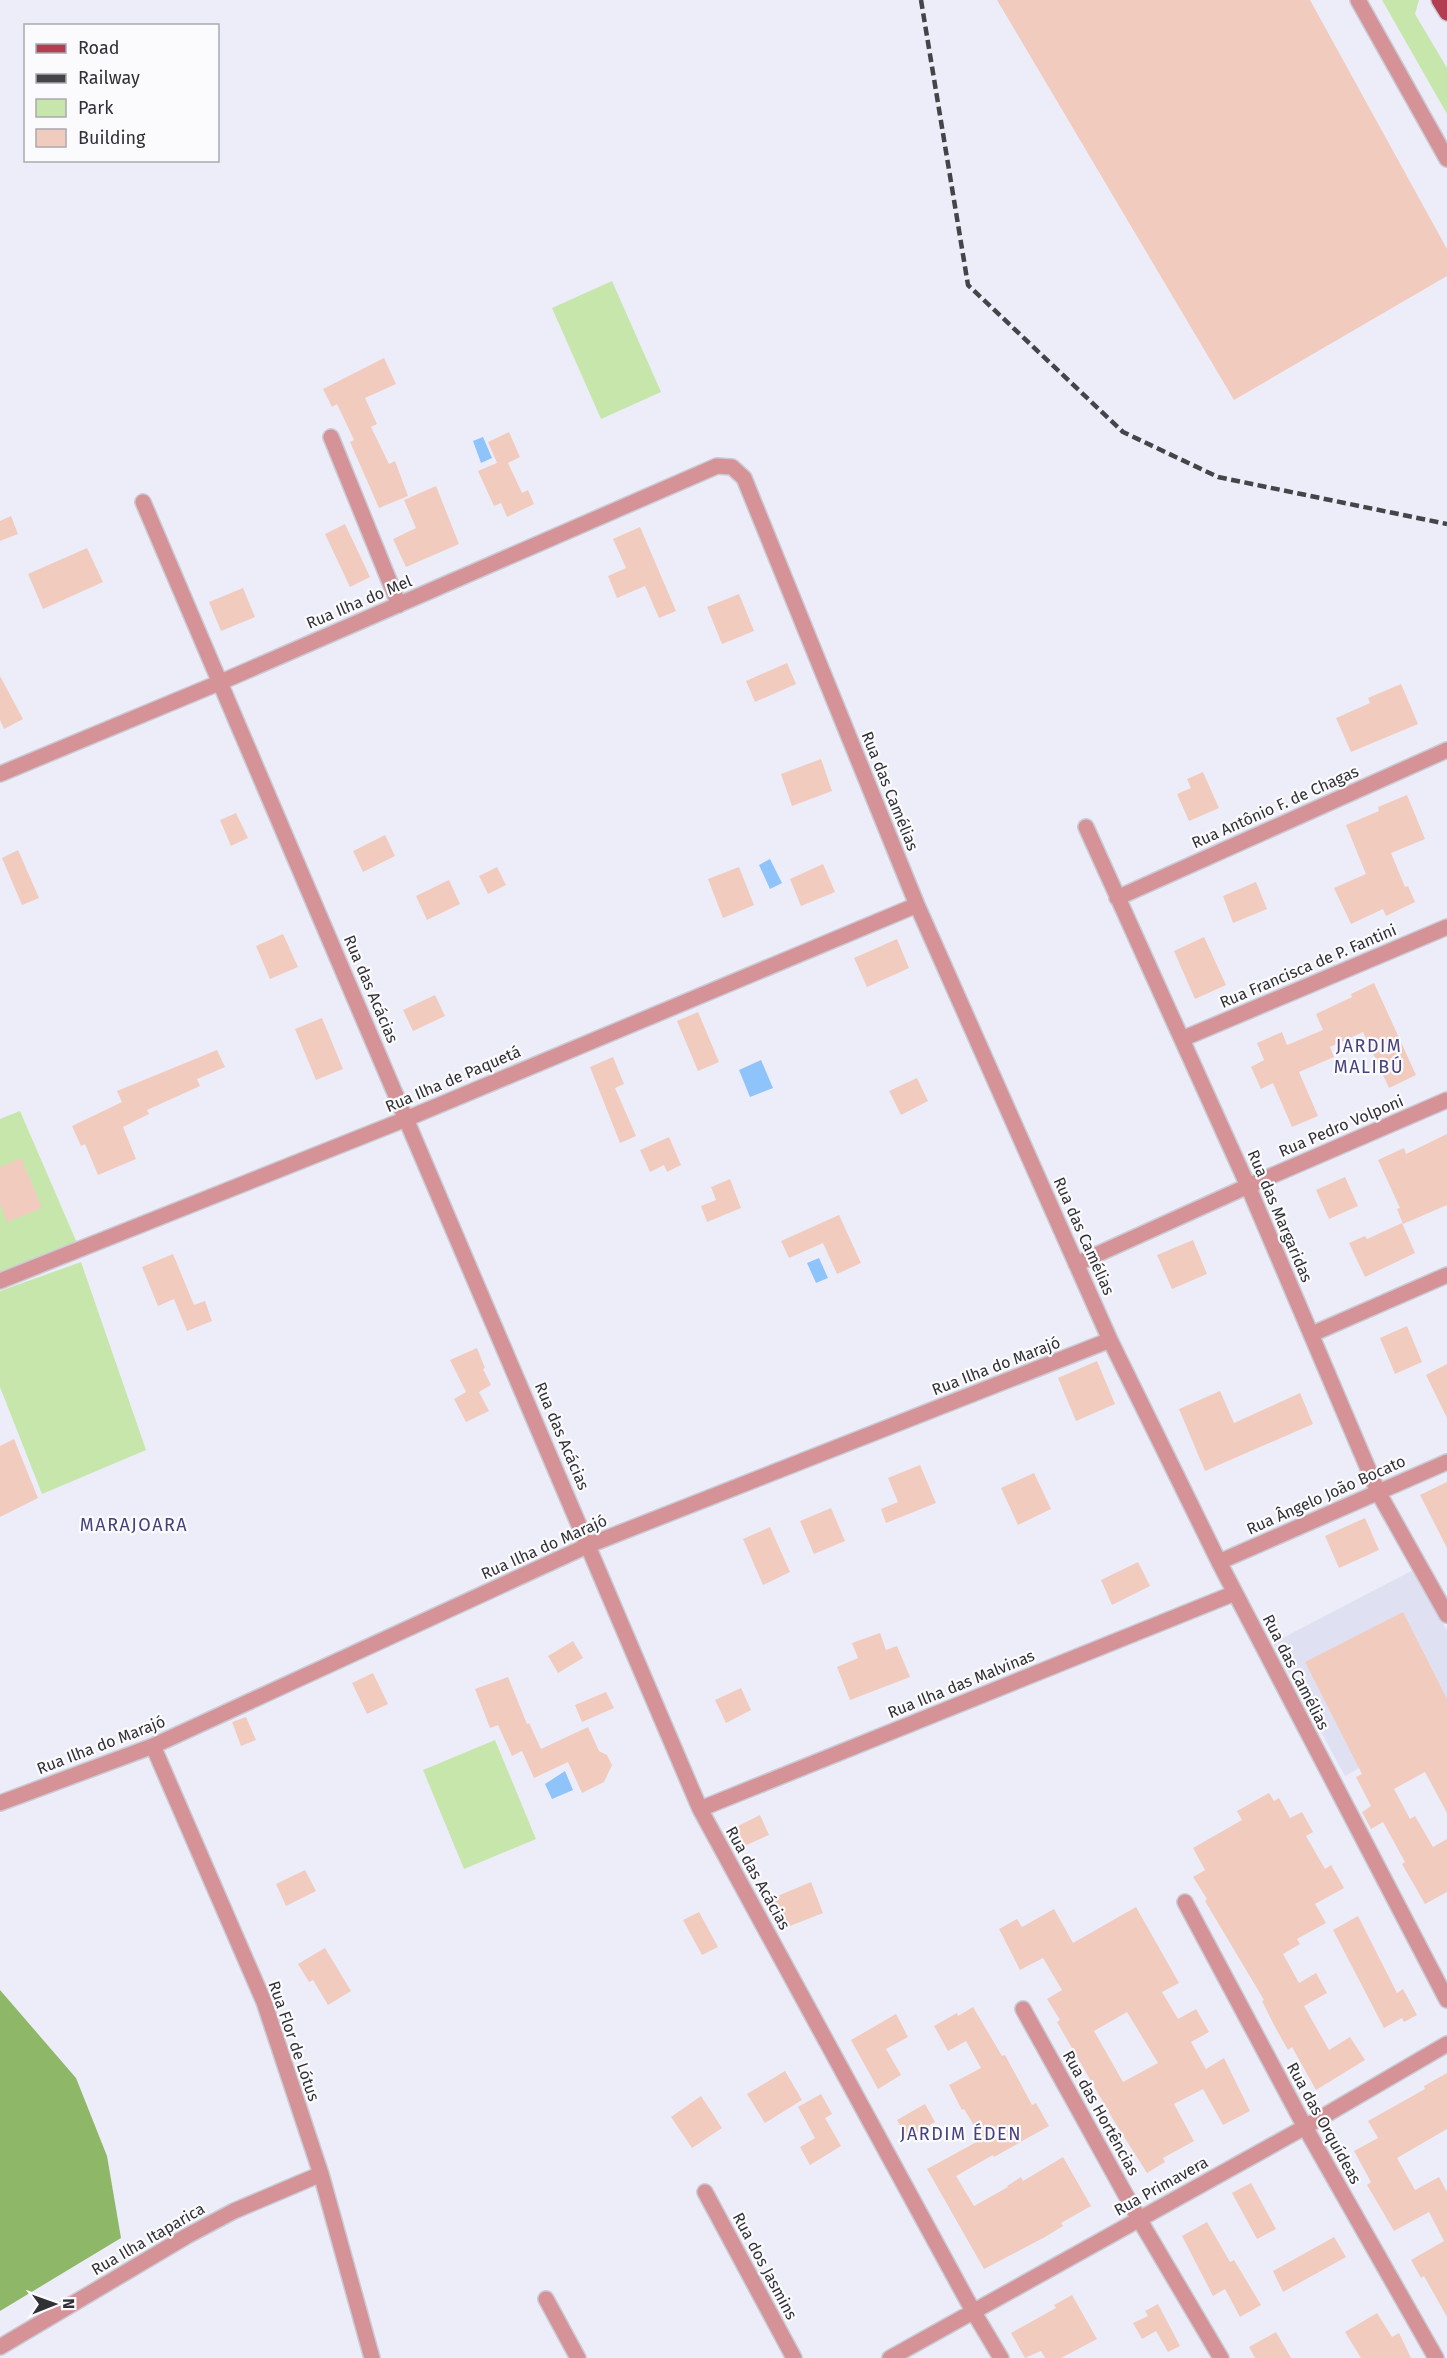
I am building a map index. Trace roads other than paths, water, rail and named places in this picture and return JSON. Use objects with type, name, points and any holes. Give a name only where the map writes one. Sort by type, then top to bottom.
[{"type":"main road","points":[[1440,0],[1447,13]]},
{"type":"street","points":[[1358,0],[1447,159]]},
{"type":"street","points":[[332,437],[399,605]]},
{"type":"street","name":"Rua Ilha do Mel","points":[[0,774],[221,682],[717,466],[732,467]]},
{"type":"street","name":"Rua das Camélias","points":[[732,467],[744,478],[917,905],[1110,1340],[1219,1562],[1447,2000]]},
{"type":"street","name":"Rua das Acácias","points":[[143,502],[700,1809],[973,2311],[1001,2358]]},
{"type":"street","name":"Rua Antônio F. de Chagas","points":[[1118,898],[1447,750]]},
{"type":"street","name":"Rua das Margaridas","points":[[1086,827],[1248,1186],[1378,1492],[1447,1615]]},
{"type":"street","name":"Rua Ilha de Paquetá","points":[[0,1281],[406,1119],[917,905]]},
{"type":"street","name":"Rua Francisca de P. Fantini","points":[[1182,1039],[1447,927]]},
{"type":"street","name":"Rua Pedro Volponi","points":[[1076,1264],[1447,1100]]},
{"type":"street","points":[[1312,1334],[1447,1275]]},
{"type":"street","name":"Rua Ilha do Marajó","points":[[0,1803],[153,1746],[589,1545],[1110,1340]]},
{"type":"street","name":"Rua Ângelo João Bocato","points":[[1219,1562],[1447,1462]]},
{"type":"street","name":"Rua Ilha das Malvinas","points":[[700,1809],[1235,1593]]},
{"type":"street","name":"Rua Flor de Lótus","points":[[153,1746],[264,2002],[321,2174],[372,2358]]},
{"type":"street","name":"Rua das Orquídeas","points":[[1185,1902],[1305,2127],[1436,2358]]},
{"type":"street","name":"Rua das Hortências","points":[[1023,2008],[1139,2218],[1221,2358]]},
{"type":"street","name":"Rua Primavera","points":[[890,2358],[1305,2127],[1447,2044]]},
{"type":"street","name":"Rua Ilha Itaparica","points":[[0,2347],[187,2236],[234,2211],[321,2174]]},
{"type":"street","name":"Rua dos Jasmins","points":[[705,2192],[794,2358]]},
{"type":"street","points":[[546,2300],[578,2358]]},
{"type":"water","points":[[483,437],[492,458],[481,463],[473,441]]},
{"type":"water","points":[[770,859],[782,883],[770,889],[759,865]]},
{"type":"water","points":[[761,1060],[773,1088],[750,1097],[739,1070]]},
{"type":"water","points":[[819,1258],[828,1278],[816,1283],[807,1263]]},
{"type":"water","points":[[565,1771],[573,1790],[552,1799],[545,1784]]},
{"type":"railway","points":[[921,0],[968,285],[1123,432],[1218,477],[1447,524]]},
{"type":"district","name":"JARDIM MALIBÚ","points":[[1369,1056]]},
{"type":"district","name":"MARAJOARA","points":[[134,1525]]},
{"type":"district","name":"JARDIM ÉDEN","points":[[961,2134]]}]
